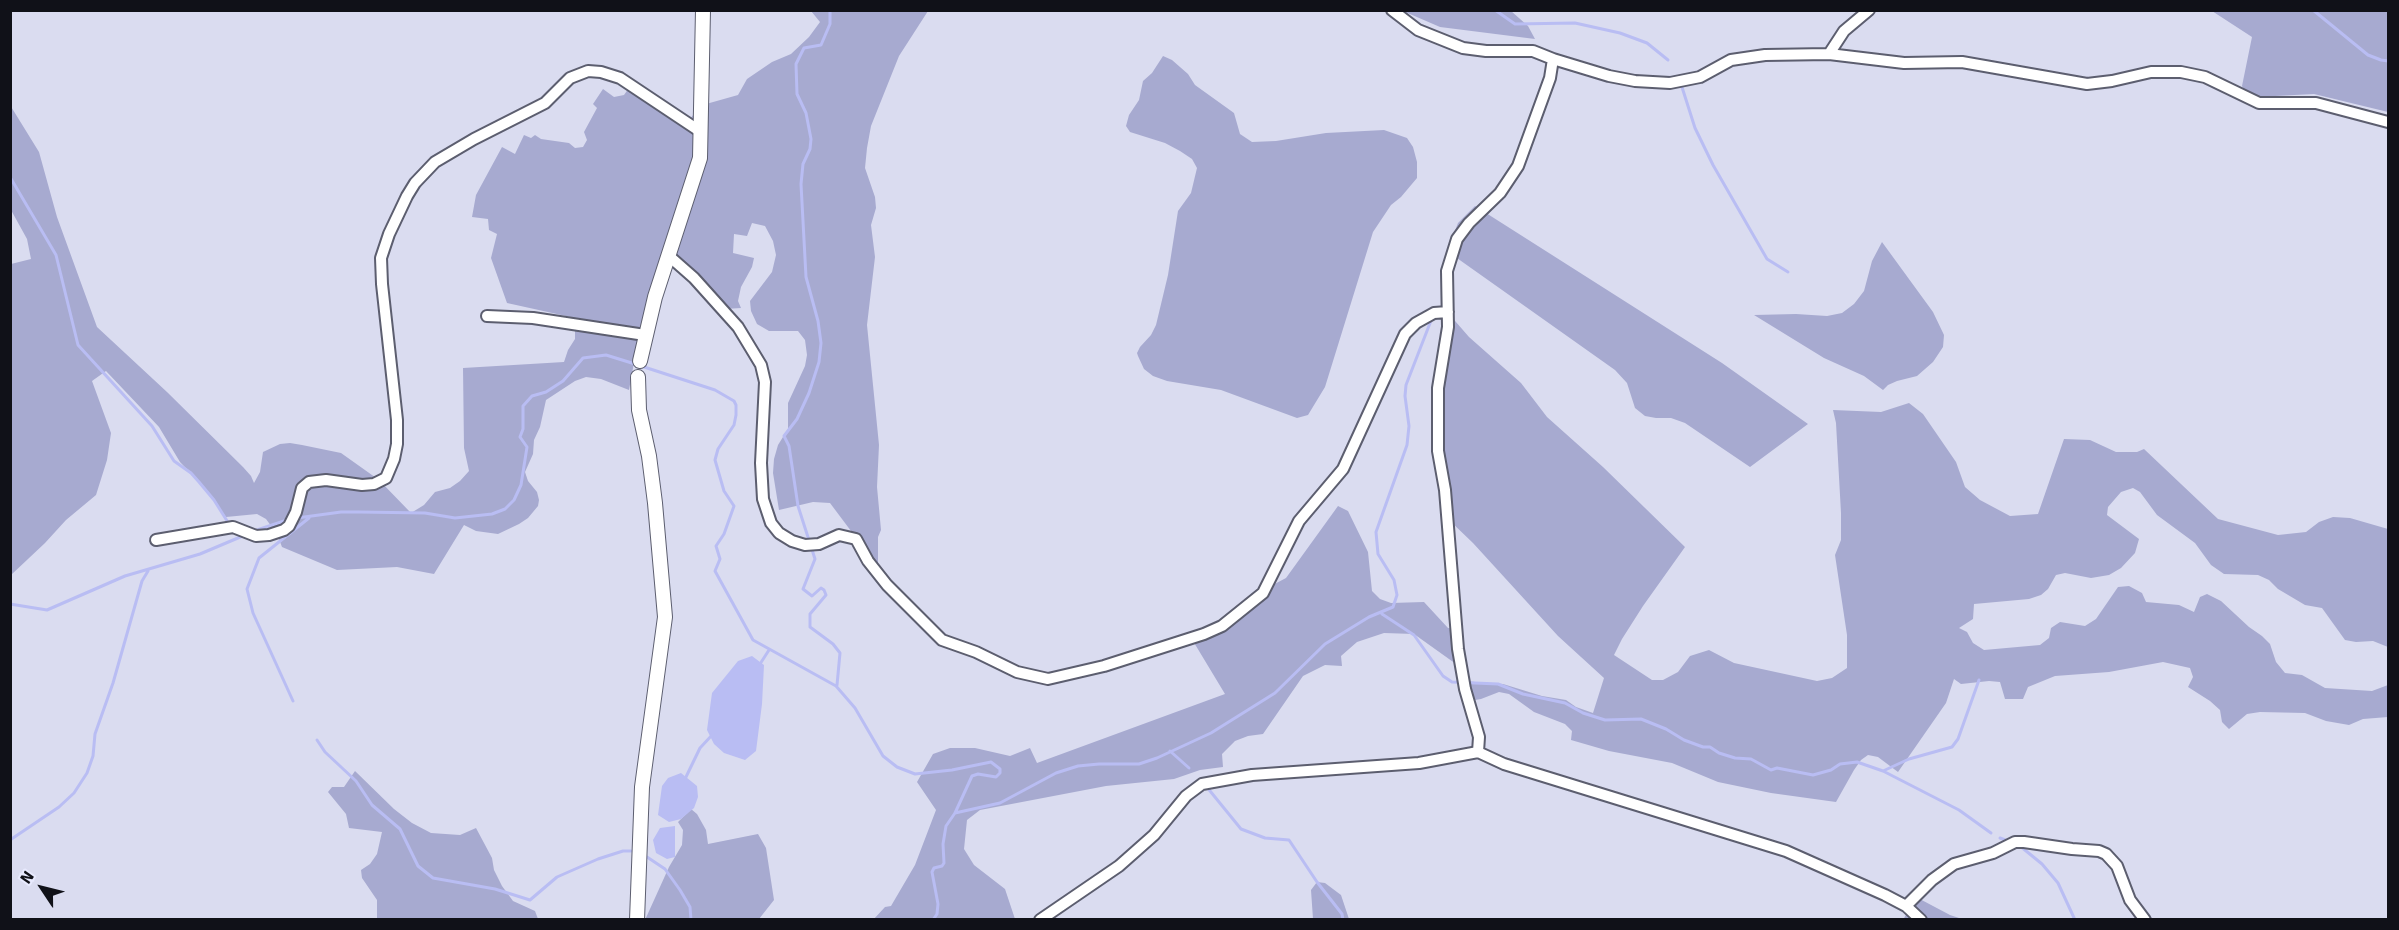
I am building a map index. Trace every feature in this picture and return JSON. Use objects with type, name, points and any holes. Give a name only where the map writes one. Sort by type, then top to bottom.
[{"type":"street","points":[[637,920],[642,787],[665,617],[655,503],[649,456],[639,410],[638,377],[645,335],[697,170],[701,132],[703,10]]},
{"type":"street","points":[[1392,10],[1418,30],[1463,48],[1486,51],[1533,51],[1609,76],[1635,81],[1680,83],[1700,77],[1731,60],[1746,57],[1829,54],[1904,63],[1962,62],[2087,84],[2151,72],[2181,72],[2205,77],[2259,103],[2316,103],[2388,122]]},
{"type":"street","points":[[1829,54],[1844,31],[1869,10]]},
{"type":"street","points":[[1478,752],[1477,727],[1458,649],[1445,490],[1438,451],[1438,388],[1449,327],[1447,271],[1451,252],[1469,223],[1500,193],[1518,166],[1550,78],[1553,58]]},
{"type":"street","points":[[156,540],[233,527],[256,536],[279,532],[292,521],[302,488],[309,482],[326,480],[362,485],[374,484],[386,478],[397,444],[397,420],[381,258],[388,234],[407,196],[415,183],[435,162],[474,139],[545,103],[570,78],[588,72],[602,72],[620,78],[701,132]]},
{"type":"street","points":[[669,256],[694,278],[738,327],[761,365],[765,382],[761,441],[763,499],[771,523],[779,533],[792,541],[806,545],[819,544],[839,535],[855,539],[868,561],[887,585],[942,640],[976,652],[1017,672],[1048,680],[1104,666],[1204,634],[1232,620],[1263,593],[1299,521],[1342,469],[1405,334],[1416,323],[1434,313],[1448,312]]},
{"type":"street","points":[[487,316],[533,318],[645,335]]},
{"type":"street","points":[[1040,920],[1119,866],[1154,835],[1186,795],[1202,784],[1252,775],[1419,763],[1478,752],[1504,764],[1779,848],[1906,906],[1921,920]]},
{"type":"street","points":[[1906,906],[1932,880],[1954,864],[1993,853],[2015,842],[2024,842],[2098,851],[2106,854],[2116,866],[2130,900],[2145,920]]},
{"type":"shaded area","points":[[811,11],[928,11],[899,56],[871,126],[865,168],[875,197],[876,208],[871,225],[875,257],[867,325],[879,445],[877,487],[881,530],[878,537],[878,567],[830,503],[813,502],[779,510],[773,473],[774,459],[778,445],[788,429],[788,403],[805,366],[807,355],[805,340],[798,331],[769,331],[757,324],[751,311],[750,301],[772,272],[776,255],[773,241],[765,226],[752,223],[747,236],[734,234],[733,253],[754,258],[752,267],[741,287],[738,301],[741,308],[725,309],[675,255],[658,272],[641,324],[629,390],[601,379],[586,377],[575,381],[546,400],[540,427],[534,440],[533,454],[525,472],[528,481],[537,492],[538,506],[528,518],[498,534],[476,531],[464,525],[434,574],[397,567],[337,570],[282,547],[277,534],[266,519],[257,514],[226,517],[204,487],[180,462],[159,427],[106,371],[92,381],[111,433],[107,460],[96,495],[66,520],[11,575],[11,264],[31,259],[27,239],[11,210],[10,105],[39,152],[57,217],[97,327],[243,467],[254,483],[260,472],[263,452],[280,444],[302,445],[341,453],[379,480],[411,513],[424,505],[435,492],[450,488],[469,471],[464,448],[463,368],[564,362],[575,339],[575,318],[507,303],[491,258],[497,234],[489,230],[488,219],[472,217],[476,195],[502,147],[515,154],[524,135],[531,138],[535,135],[541,139],[569,143],[575,148],[583,147],[587,140],[584,132],[597,108],[593,104],[603,89],[614,97],[624,95],[631,85],[689,121],[699,106],[738,95],[747,79],[772,62],[791,54],[809,37],[820,22]]},
{"type":"shaded area","points":[[1403,11],[1511,11],[1528,26],[1535,39],[1440,27]]},
{"type":"shaded area","points":[[2212,11],[2388,11],[2388,112],[2314,94],[2256,97],[2245,92],[2242,86],[2252,37]]},
{"type":"shaded area","points":[[1163,56],[1172,60],[1188,74],[1195,85],[1234,113],[1240,134],[1252,142],[1276,141],[1326,133],[1384,130],[1407,138],[1413,147],[1417,162],[1417,178],[1391,205],[1373,232],[1325,387],[1308,415],[1297,418],[1221,390],[1167,381],[1153,376],[1144,369],[1138,356],[1140,347],[1151,335],[1156,325],[1168,275],[1178,211],[1191,193],[1197,168],[1192,159],[1180,151],[1165,143],[1130,132],[1126,126],[1129,115],[1139,100],[1143,81],[1152,73]]},
{"type":"shaded area","points":[[1475,206],[1722,363],[1808,424],[1750,467],[1685,423],[1671,418],[1645,416],[1635,408],[1627,383],[1615,370],[1447,251],[1458,223]]},
{"type":"shaded area","points":[[1882,242],[1933,312],[1944,335],[1943,347],[1933,362],[1917,376],[1897,381],[1883,390],[1864,376],[1824,358],[1754,315],[1827,316],[1842,313],[1854,304],[1864,291],[1872,261]]},
{"type":"shaded area","points":[[1449,314],[1469,337],[1521,383],[1547,417],[1603,467],[1685,547],[1643,606],[1614,655],[1652,680],[1663,680],[1678,672],[1690,656],[1709,650],[1734,663],[1817,681],[1832,678],[1847,668],[1847,635],[1835,555],[1841,540],[1841,513],[1836,423],[1833,410],[1881,412],[1909,403],[1923,414],[1956,462],[1965,487],[1980,500],[2010,516],[2038,514],[2064,439],[2090,440],[2116,452],[2137,452],[2144,449],[2218,519],[2278,535],[2306,532],[2319,522],[2333,517],[2350,518],[2388,529],[2388,647],[2373,641],[2345,640],[2322,608],[2305,605],[2258,575],[2224,574],[2211,565],[2195,543],[2157,515],[2140,492],[2133,488],[2121,492],[2108,507],[2107,515],[2139,539],[2135,553],[2121,568],[2109,575],[2091,578],[2065,573],[2056,575],[2048,589],[2041,595],[2029,599],[1974,604],[1973,619],[1959,628],[1967,632],[1973,643],[1984,650],[2040,645],[2049,638],[2051,628],[2060,622],[2085,626],[2096,619],[2118,587],[2129,586],[2142,593],[2146,602],[2179,605],[2194,612],[2200,597],[2207,594],[2221,601],[2270,644],[2276,662],[2285,673],[2302,675],[2325,688],[2372,691],[2388,685],[2388,717],[2363,719],[2349,725],[2326,721],[2305,713],[2260,712],[2247,714],[2229,729],[2222,722],[2220,710],[2188,687],[2193,677],[2190,668],[2163,662],[2109,672],[2055,676],[2028,687],[2023,699],[2005,699],[2000,682],[1961,684],[1954,679],[1946,703],[1898,772],[1878,757],[1868,755],[1854,770],[1836,802],[1771,793],[1718,782],[1672,763],[1609,751],[1571,740],[1572,731],[1565,724],[1534,712],[1509,694],[1499,692],[1469,701],[1462,681],[1503,684],[1542,696],[1566,700],[1576,707],[1593,713],[1604,678],[1558,636],[1448,519],[1436,439]]},
{"type":"shaded area","points":[[1338,506],[1348,511],[1368,552],[1372,591],[1380,599],[1391,603],[1424,602],[1448,628],[1457,629],[1456,664],[1414,634],[1384,633],[1357,642],[1341,656],[1342,666],[1325,665],[1303,676],[1263,734],[1235,741],[1222,754],[1223,767],[1200,770],[1174,779],[1106,786],[980,810],[967,820],[964,849],[974,865],[1005,889],[1015,919],[873,920],[885,907],[891,906],[915,865],[936,810],[917,782],[933,754],[950,748],[975,748],[1010,756],[1030,748],[1037,763],[1225,694],[1190,636],[1207,630],[1267,588],[1286,578]]},
{"type":"shaded area","points":[[752,656],[764,665],[762,704],[756,751],[745,760],[724,753],[714,744],[707,730],[712,693],[738,661]]},
{"type":"shaded area","points":[[355,771],[394,809],[412,823],[431,833],[460,835],[476,828],[492,858],[494,870],[502,886],[513,901],[535,911],[538,919],[377,919],[377,900],[362,878],[361,870],[370,864],[377,854],[382,832],[349,828],[346,814],[328,792],[332,787],[344,787]]},
{"type":"shaded area","points":[[681,773],[697,786],[698,797],[694,808],[681,819],[669,822],[658,815],[662,786],[668,778]]},
{"type":"shaded area","points":[[691,809],[697,814],[706,830],[708,844],[758,834],[766,848],[774,900],[759,919],[645,920],[669,867],[682,845],[683,830],[678,822]]},
{"type":"shaded area","points":[[675,826],[675,857],[667,859],[656,853],[653,840],[660,828]]},
{"type":"shaded area","points":[[1317,882],[1325,883],[1341,895],[1349,919],[1313,919],[1311,890]]},
{"type":"shaded area","points":[[1916,897],[1950,915],[1962,919],[1903,920]]},
{"type":"waterway","points":[[830,10],[830,24],[821,45],[804,48],[796,64],[797,94],[806,113],[811,139],[810,149],[803,164],[801,184],[806,277],[818,321],[821,343],[819,362],[809,393],[797,419],[784,436],[789,446],[798,506],[815,559],[803,589],[812,596],[821,588],[826,595],[810,614],[810,627],[833,644],[840,653],[837,685]]},
{"type":"waterway","points":[[1495,10],[1515,24],[1575,23],[1620,33],[1647,43],[1668,60]]},
{"type":"waterway","points":[[2313,10],[2368,55],[2388,61]]},
{"type":"waterway","points":[[1681,84],[1695,128],[1713,165],[1767,259],[1788,272]]},
{"type":"waterway","points":[[10,177],[56,255],[78,345],[152,426],[174,461],[199,482],[229,524]]},
{"type":"waterway","points":[[955,813],[1000,803],[1056,773],[1078,766],[1139,764],[1211,733],[1275,693],[1325,644],[1369,617],[1393,607],[1397,595],[1394,580],[1378,554],[1376,532],[1407,445],[1409,426],[1405,396],[1406,385],[1432,318]]},
{"type":"waterway","points":[[297,518],[341,512],[425,513],[455,518],[492,514],[505,509],[514,500],[521,485],[527,447],[520,437],[523,429],[523,406],[532,396],[546,392],[563,381],[583,358],[606,355],[635,364]]},
{"type":"waterway","points":[[641,366],[715,390],[734,401],[736,405],[734,425],[718,449],[715,460],[724,491],[734,506],[724,534],[716,546],[720,559],[715,571],[753,640],[836,686],[855,708],[883,756],[897,767],[915,774],[952,770],[991,762],[1000,769],[996,777],[978,774],[972,776],[955,813],[946,826],[943,844],[944,863],[934,868],[932,872],[938,904],[937,914],[933,920]]},
{"type":"waterway","points":[[293,701],[253,613],[247,589],[259,558],[309,518]]},
{"type":"waterway","points":[[254,531],[287,520]]},
{"type":"waterway","points":[[10,604],[47,610],[125,576],[200,554],[245,535]]},
{"type":"waterway","points":[[10,840],[59,807],[74,793],[87,773],[93,756],[95,734],[113,683],[142,581],[148,571]]},
{"type":"waterway","points":[[1382,614],[1414,635],[1443,676],[1452,682],[1498,684],[1523,694],[1565,703],[1583,713],[1605,720],[1641,719],[1666,729],[1684,740],[1703,747],[1710,747],[1719,753],[1735,758],[1751,759],[1771,770],[1777,768],[1813,775],[1831,770],[1840,764],[1857,762],[1883,771],[1959,810],[1991,833]]},
{"type":"waterway","points":[[760,664],[769,650]]},
{"type":"waterway","points":[[1883,771],[1909,759],[1952,747],[1958,739],[1979,680]]},
{"type":"waterway","points":[[685,779],[700,748],[713,734]]},
{"type":"waterway","points":[[317,740],[325,752],[356,781],[372,805],[400,829],[418,866],[433,878],[495,889],[530,900],[557,877],[598,859],[623,851],[631,851]]},
{"type":"waterway","points":[[1170,751],[1189,768]]},
{"type":"waterway","points":[[1206,786],[1241,829],[1265,838],[1289,840],[1342,914],[1343,920]]},
{"type":"waterway","points":[[2000,838],[2008,841]]},
{"type":"waterway","points":[[2020,846],[2042,864],[2058,883],[2075,920]]},
{"type":"waterway","points":[[647,857],[665,869],[680,890],[690,907],[691,920]]}]
